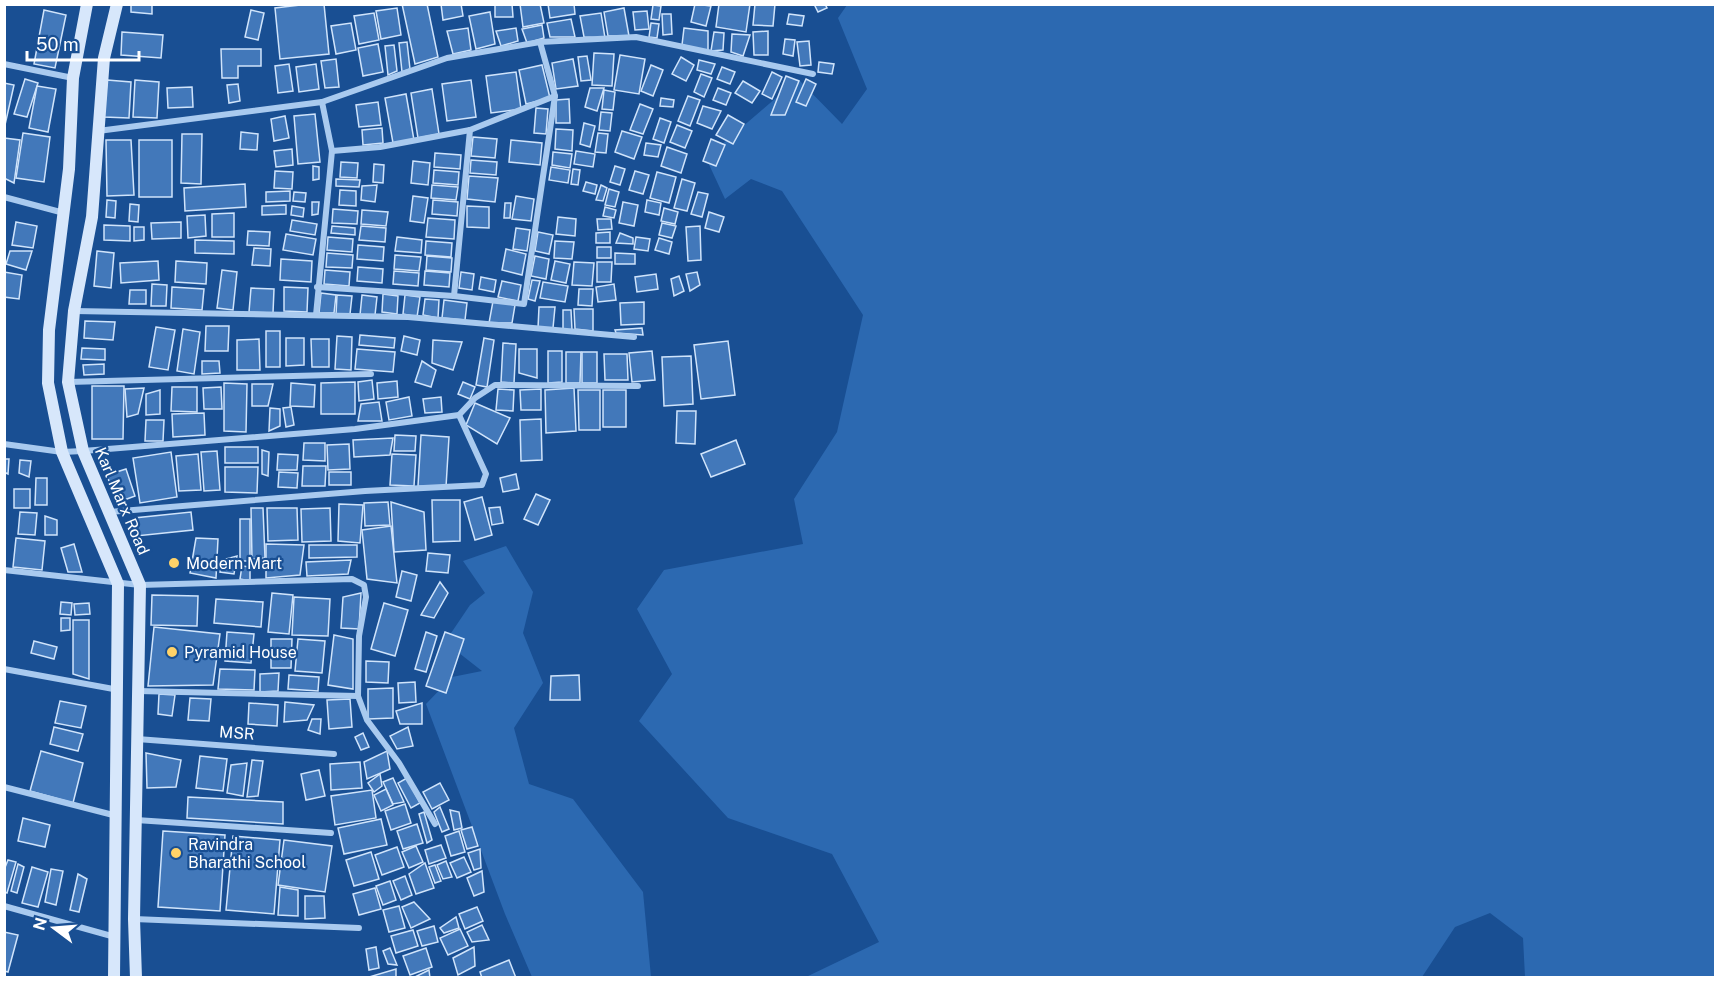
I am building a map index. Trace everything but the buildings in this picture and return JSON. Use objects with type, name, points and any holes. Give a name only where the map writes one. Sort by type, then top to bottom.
[{"type":"main road","points":[[87,4],[73,78],[69,170],[49,330],[48,383],[62,452],[118,584],[114,978]]},
{"type":"main road","name":"Karl Marx Road","points":[[117,4],[104,58],[92,216],[74,311],[68,382],[82,451],[140,585],[134,919],[136,978]]},
{"type":"street","points":[[97,131],[322,102],[447,58],[540,42],[636,36],[813,74]]},
{"type":"street","points":[[317,287],[454,296],[524,304],[555,96],[540,42]]},
{"type":"street","points":[[4,64],[73,78]]},
{"type":"street","points":[[332,151],[380,147],[471,130],[555,96]]},
{"type":"street","points":[[316,315],[332,151],[322,102]]},
{"type":"street","points":[[454,296],[471,130]]},
{"type":"street","points":[[4,197],[64,213]]},
{"type":"street","points":[[74,311],[408,317],[634,337]]},
{"type":"street","points":[[68,382],[371,375]]},
{"type":"street","points":[[4,444],[62,452],[355,429],[459,415],[475,398],[495,385],[638,386]]},
{"type":"street","points":[[110,512],[366,491],[482,485],[486,474],[459,415]]},
{"type":"street","points":[[4,570],[140,585],[352,579],[364,585],[366,597],[359,636],[358,696],[367,720],[399,763],[435,824]]},
{"type":"street","points":[[4,669],[118,690]]},
{"type":"street","points":[[138,691],[358,696]]},
{"type":"street","name":"MSR","points":[[137,739],[334,754]]},
{"type":"street","points":[[4,787],[117,816]]},
{"type":"street","points":[[136,820],[331,833]]},
{"type":"street","points":[[4,906],[116,937]]},
{"type":"street","points":[[134,919],[359,928]]},
{"type":"shaded area","points":[[847,5],[1715,5],[1715,977],[1525,977],[1523,938],[1490,913],[1455,927],[1422,977],[806,977],[879,942],[832,854],[728,818],[639,721],[672,674],[637,609],[664,570],[803,544],[794,499],[837,432],[863,315],[782,191],[751,179],[725,199],[706,158],[798,79],[842,124],[867,89],[838,18]]},
{"type":"shaded area","points":[[506,546],[533,592],[523,633],[543,683],[514,728],[529,784],[573,799],[643,892],[651,977],[532,977],[505,914],[426,704],[452,677],[482,671],[445,642],[470,605],[485,593],[463,561]]},
{"type":"place","name":"Modern Mart","points":[[174,563]]},
{"type":"place","name":"Pyramid House","points":[[172,652]]},
{"type":"place","name":"Ravindra Bharathi School","points":[[176,853]]}]
